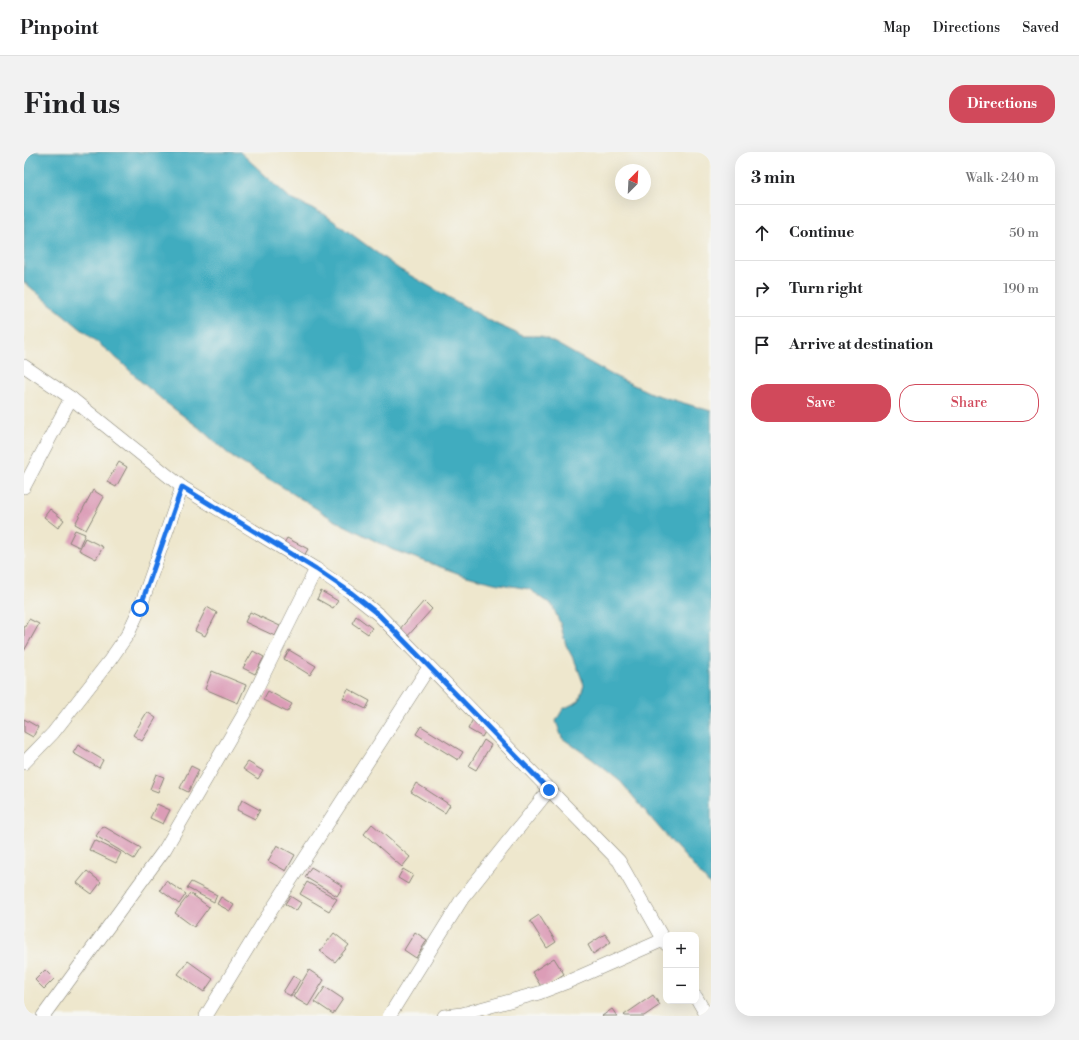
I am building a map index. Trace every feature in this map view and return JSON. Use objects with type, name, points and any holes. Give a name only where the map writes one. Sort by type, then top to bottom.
[{"type":"street","points":[[24,366],[72,398],[182,487],[316,569],[350,592],[379,615],[619,861],[663,938]]},
{"type":"street","points":[[24,487],[72,398]]},
{"type":"street","points":[[24,763],[53,733],[110,660],[128,634],[140,608],[182,487]]},
{"type":"street","points":[[43,1016],[165,849],[245,712],[316,569]]},
{"type":"street","points":[[206,1016],[262,923],[429,667]]},
{"type":"street","points":[[389,1016],[462,899],[549,790]]},
{"type":"street","points":[[444,1016],[462,1014],[539,993],[663,943]]},
{"type":"street","points":[[699,1003],[704,1014]]},
{"type":"water","points":[[24,152],[240,152],[291,199],[324,214],[399,269],[496,324],[523,336],[541,336],[612,375],[653,394],[711,411],[711,886],[621,782],[562,738],[556,721],[563,709],[579,701],[584,685],[577,666],[566,645],[560,623],[552,605],[529,589],[494,583],[463,575],[393,550],[334,520],[232,457],[198,427],[138,379],[121,362],[24,282]]},
{"type":"building","points":[[119,462],[127,467],[116,487],[107,482]]},
{"type":"building","points":[[93,490],[104,497],[86,530],[75,524]]},
{"type":"building","points":[[50,509],[64,520],[58,528],[44,517]]},
{"type":"building","points":[[75,530],[85,534],[79,547],[69,542]]},
{"type":"building","points":[[85,538],[103,547],[96,559],[79,550]]},
{"type":"building","points":[[287,538],[308,549],[304,556],[283,545]]},
{"type":"building","points":[[321,591],[338,601],[333,608],[317,599]]},
{"type":"building","points":[[424,601],[432,609],[406,638],[398,631]]},
{"type":"building","points":[[207,607],[217,613],[205,636],[195,631]]},
{"type":"building","points":[[250,612],[280,626],[275,636],[245,622]]},
{"type":"building","points":[[356,616],[372,628],[368,634],[352,623]]},
{"type":"building","points":[[29,619],[39,624],[24,651],[24,628]]},
{"type":"building","points":[[289,650],[316,666],[310,675],[284,659]]},
{"type":"building","points":[[253,651],[264,657],[255,674],[243,668]]},
{"type":"building","points":[[212,671],[246,685],[238,703],[205,689]]},
{"type":"building","points":[[348,689],[370,701],[366,709],[343,698]]},
{"type":"building","points":[[268,691],[292,704],[287,712],[263,700]]},
{"type":"building","points":[[147,712],[156,718],[142,741],[133,735]]},
{"type":"building","points":[[24,719],[38,727],[33,737],[24,732]]},
{"type":"building","points":[[473,719],[487,728],[482,737],[468,729]]},
{"type":"building","points":[[421,726],[463,752],[458,760],[416,734]]},
{"type":"building","points":[[484,740],[491,745],[476,770],[469,766]]},
{"type":"building","points":[[78,745],[103,760],[99,768],[73,753]]},
{"type":"building","points":[[248,762],[263,771],[258,779],[243,769]]},
{"type":"building","points":[[191,766],[199,770],[188,792],[180,788]]},
{"type":"building","points":[[156,774],[164,777],[158,792],[150,789]]},
{"type":"building","points":[[416,783],[450,805],[445,813],[411,792]]},
{"type":"building","points":[[242,800],[260,810],[255,819],[237,810]]},
{"type":"building","points":[[157,804],[170,810],[163,824],[150,818]]},
{"type":"building","points":[[372,824],[410,857],[402,867],[364,834]]},
{"type":"building","points":[[103,826],[141,848],[134,859],[96,836]]},
{"type":"building","points":[[94,840],[121,853],[116,863],[89,850]]},
{"type":"building","points":[[277,845],[295,855],[286,871],[268,861]]},
{"type":"building","points":[[311,867],[343,886],[337,896],[305,877]]},
{"type":"building","points":[[403,869],[413,875],[408,884],[398,878]]},
{"type":"building","points":[[87,871],[101,882],[92,894],[77,883]]},
{"type":"building","points":[[166,881],[186,894],[179,904],[160,890]]},
{"type":"building","points":[[191,882],[217,895],[214,902],[187,888]]},
{"type":"building","points":[[307,882],[337,899],[329,911],[300,894]]},
{"type":"building","points":[[190,893],[209,907],[194,927],[175,913]]},
{"type":"building","points":[[290,896],[301,903],[296,911],[285,904]]},
{"type":"building","points":[[221,897],[234,905],[230,911],[217,904]]},
{"type":"building","points":[[539,915],[556,942],[547,948],[530,921]]},
{"type":"building","points":[[415,932],[427,940],[416,958],[404,950]]},
{"type":"building","points":[[334,933],[349,945],[335,962],[320,951]]},
{"type":"building","points":[[605,934],[611,942],[593,954],[588,945]]},
{"type":"building","points":[[554,958],[564,974],[542,988],[532,972]]},
{"type":"building","points":[[188,961],[213,979],[204,992],[178,974]]},
{"type":"building","points":[[45,970],[54,979],[44,989],[35,980]]},
{"type":"building","points":[[309,970],[324,980],[308,1006],[293,997]]},
{"type":"building","points":[[293,976],[300,980],[291,996],[283,992]]},
{"type":"building","points":[[325,987],[343,999],[333,1014],[315,1002]]},
{"type":"building","points":[[653,995],[660,1005],[644,1016],[624,1015]]},
{"type":"building","points":[[612,1009],[617,1016],[602,1016]]},
{"type":"route","points":[[140,608],[182,487],[316,569],[350,592],[379,615],[549,790]]}]
